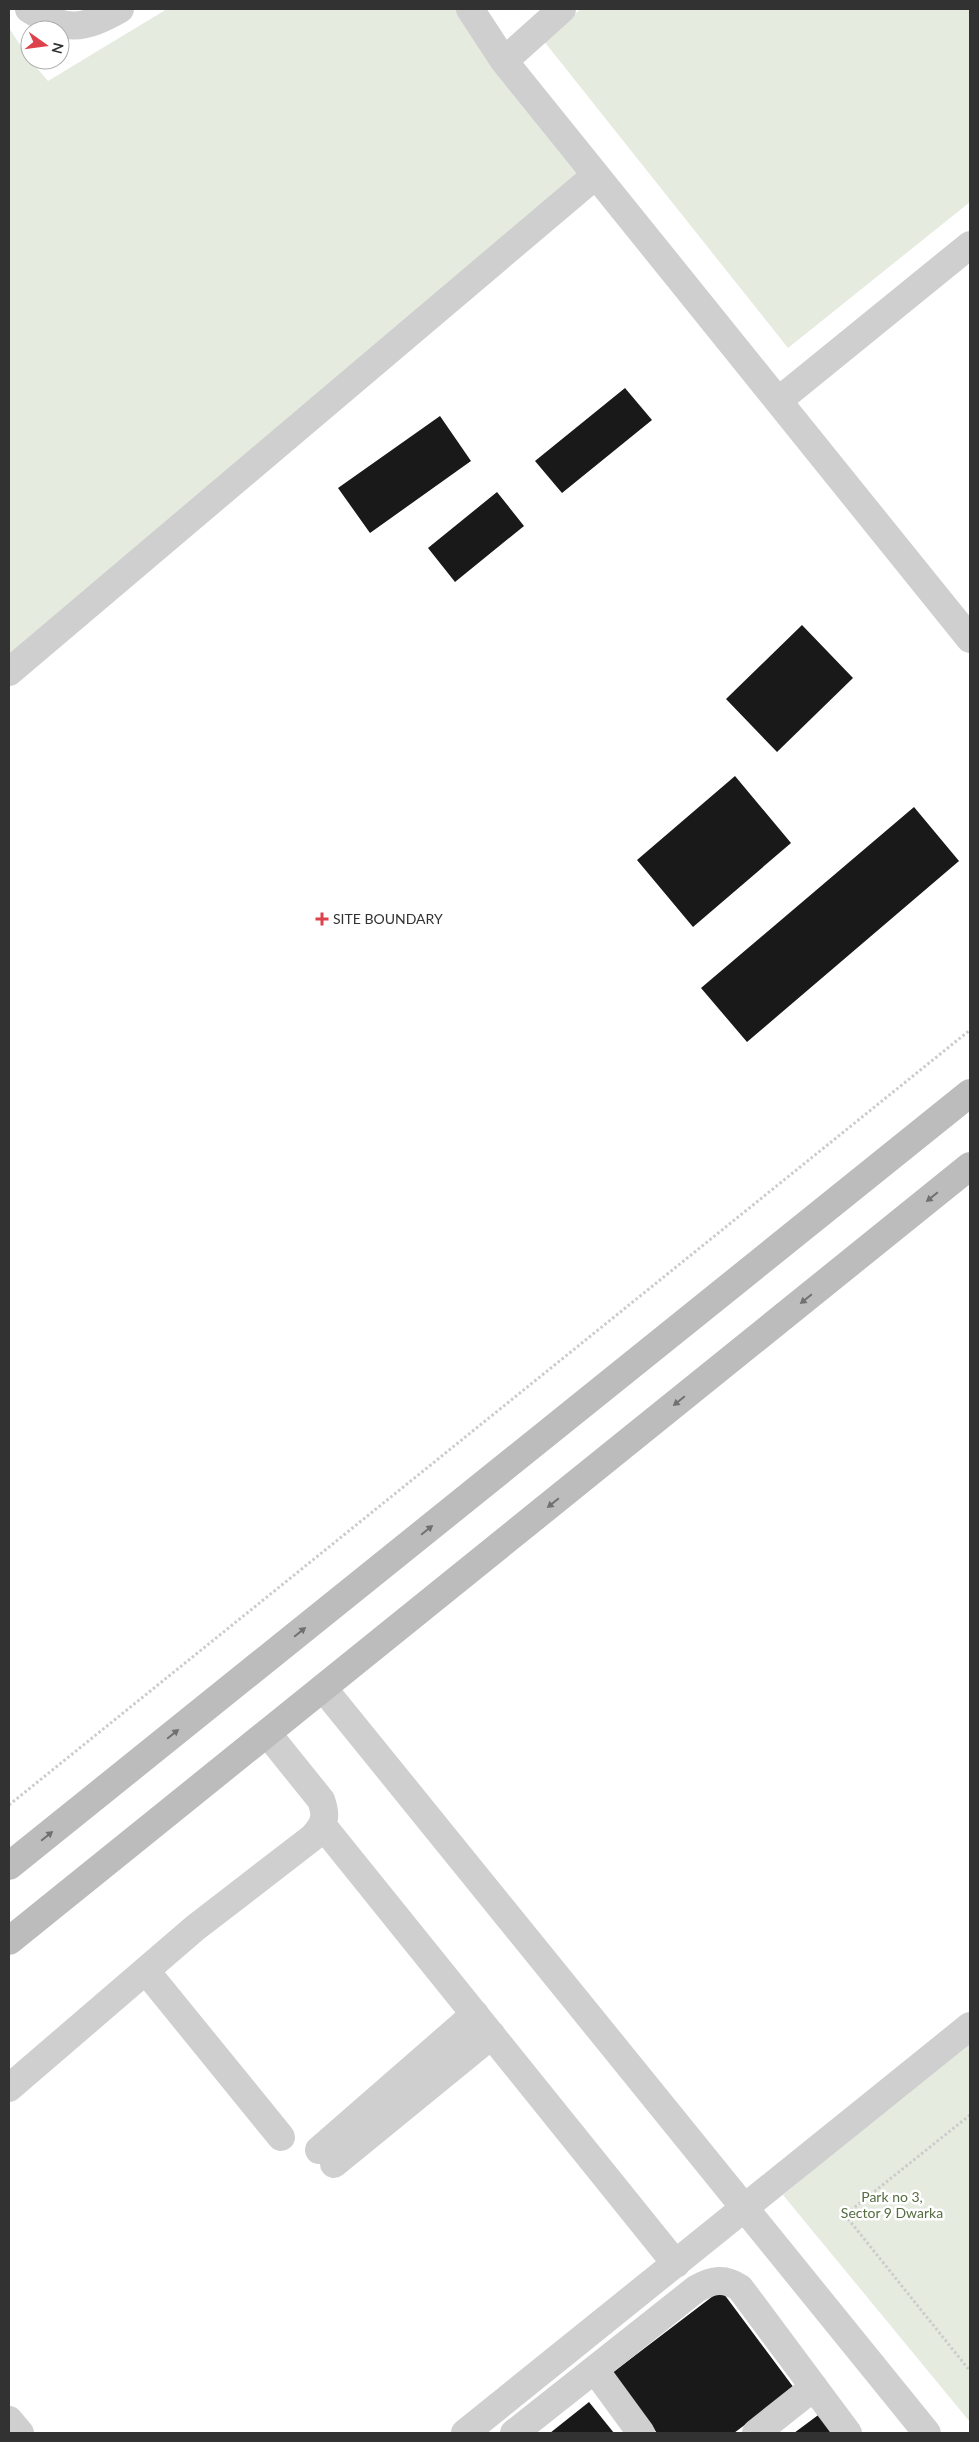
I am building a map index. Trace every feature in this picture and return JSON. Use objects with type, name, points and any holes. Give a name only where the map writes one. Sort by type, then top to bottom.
[{"type":"street","points":[[29,9],[44,18],[65,26],[94,23],[120,9]]},
{"type":"street","points":[[470,9],[504,61],[970,640]]},
{"type":"street","points":[[504,61],[562,9]]},
{"type":"street","points":[[9,672],[596,175]]},
{"type":"street","points":[[778,401],[970,245]]},
{"type":"street","points":[[9,1866],[970,1093]]},
{"type":"street","points":[[9,1941],[970,1166]]},
{"type":"street","points":[[323,1688],[927,2433]]},
{"type":"street","points":[[9,2088],[195,1928],[313,1837],[323,1826],[326,1812],[321,1800],[267,1733]]},
{"type":"street","points":[[323,1826],[676,2264]]},
{"type":"street","points":[[146,1971],[281,2137]]},
{"type":"street","points":[[326,2157],[483,2024]]},
{"type":"street","points":[[465,2433],[970,2026]]},
{"type":"street","points":[[514,2433],[696,2289],[707,2283],[723,2280],[740,2288],[848,2433]]},
{"type":"street","points":[[595,2370],[641,2433]]},
{"type":"street","points":[[756,2433],[814,2387]]},
{"type":"street","points":[[9,2420],[20,2433]]},
{"type":"path","points":[[9,1805],[970,1030]]},
{"type":"path","points":[[970,2115],[844,2215],[970,2371]]},
{"type":"green space","points":[[167,9],[478,9],[596,175],[9,661],[9,28],[20,45],[20,70],[39,70],[48,81],[66,70],[70,70],[70,68]]},
{"type":"green space","points":[[581,9],[970,9],[970,202],[788,348],[543,40]]},
{"type":"green space","name":"Park no 3, Sector 9 Dwarka","points":[[970,2038],[970,2422],[783,2195]]},
{"type":"building","points":[[625,388],[652,420],[562,493],[535,461]]},
{"type":"building","points":[[440,416],[471,461],[370,533],[338,488]]},
{"type":"building","points":[[497,492],[524,526],[455,582],[428,548]]},
{"type":"building","points":[[802,625],[853,678],[777,752],[726,699]]},
{"type":"building","points":[[735,776],[791,843],[693,927],[637,860]]},
{"type":"building","points":[[914,807],[959,861],[747,1042],[701,988]]},
{"type":"building","points":[[721,2290],[794,2388],[734,2433],[657,2433],[612,2373]]},
{"type":"building","points":[[589,2402],[614,2433],[550,2433]]},
{"type":"building","points":[[821,2413],[837,2433],[794,2433]]},
{"type":"place","name":"SITE BOUNDARY","points":[[322,919]]}]
